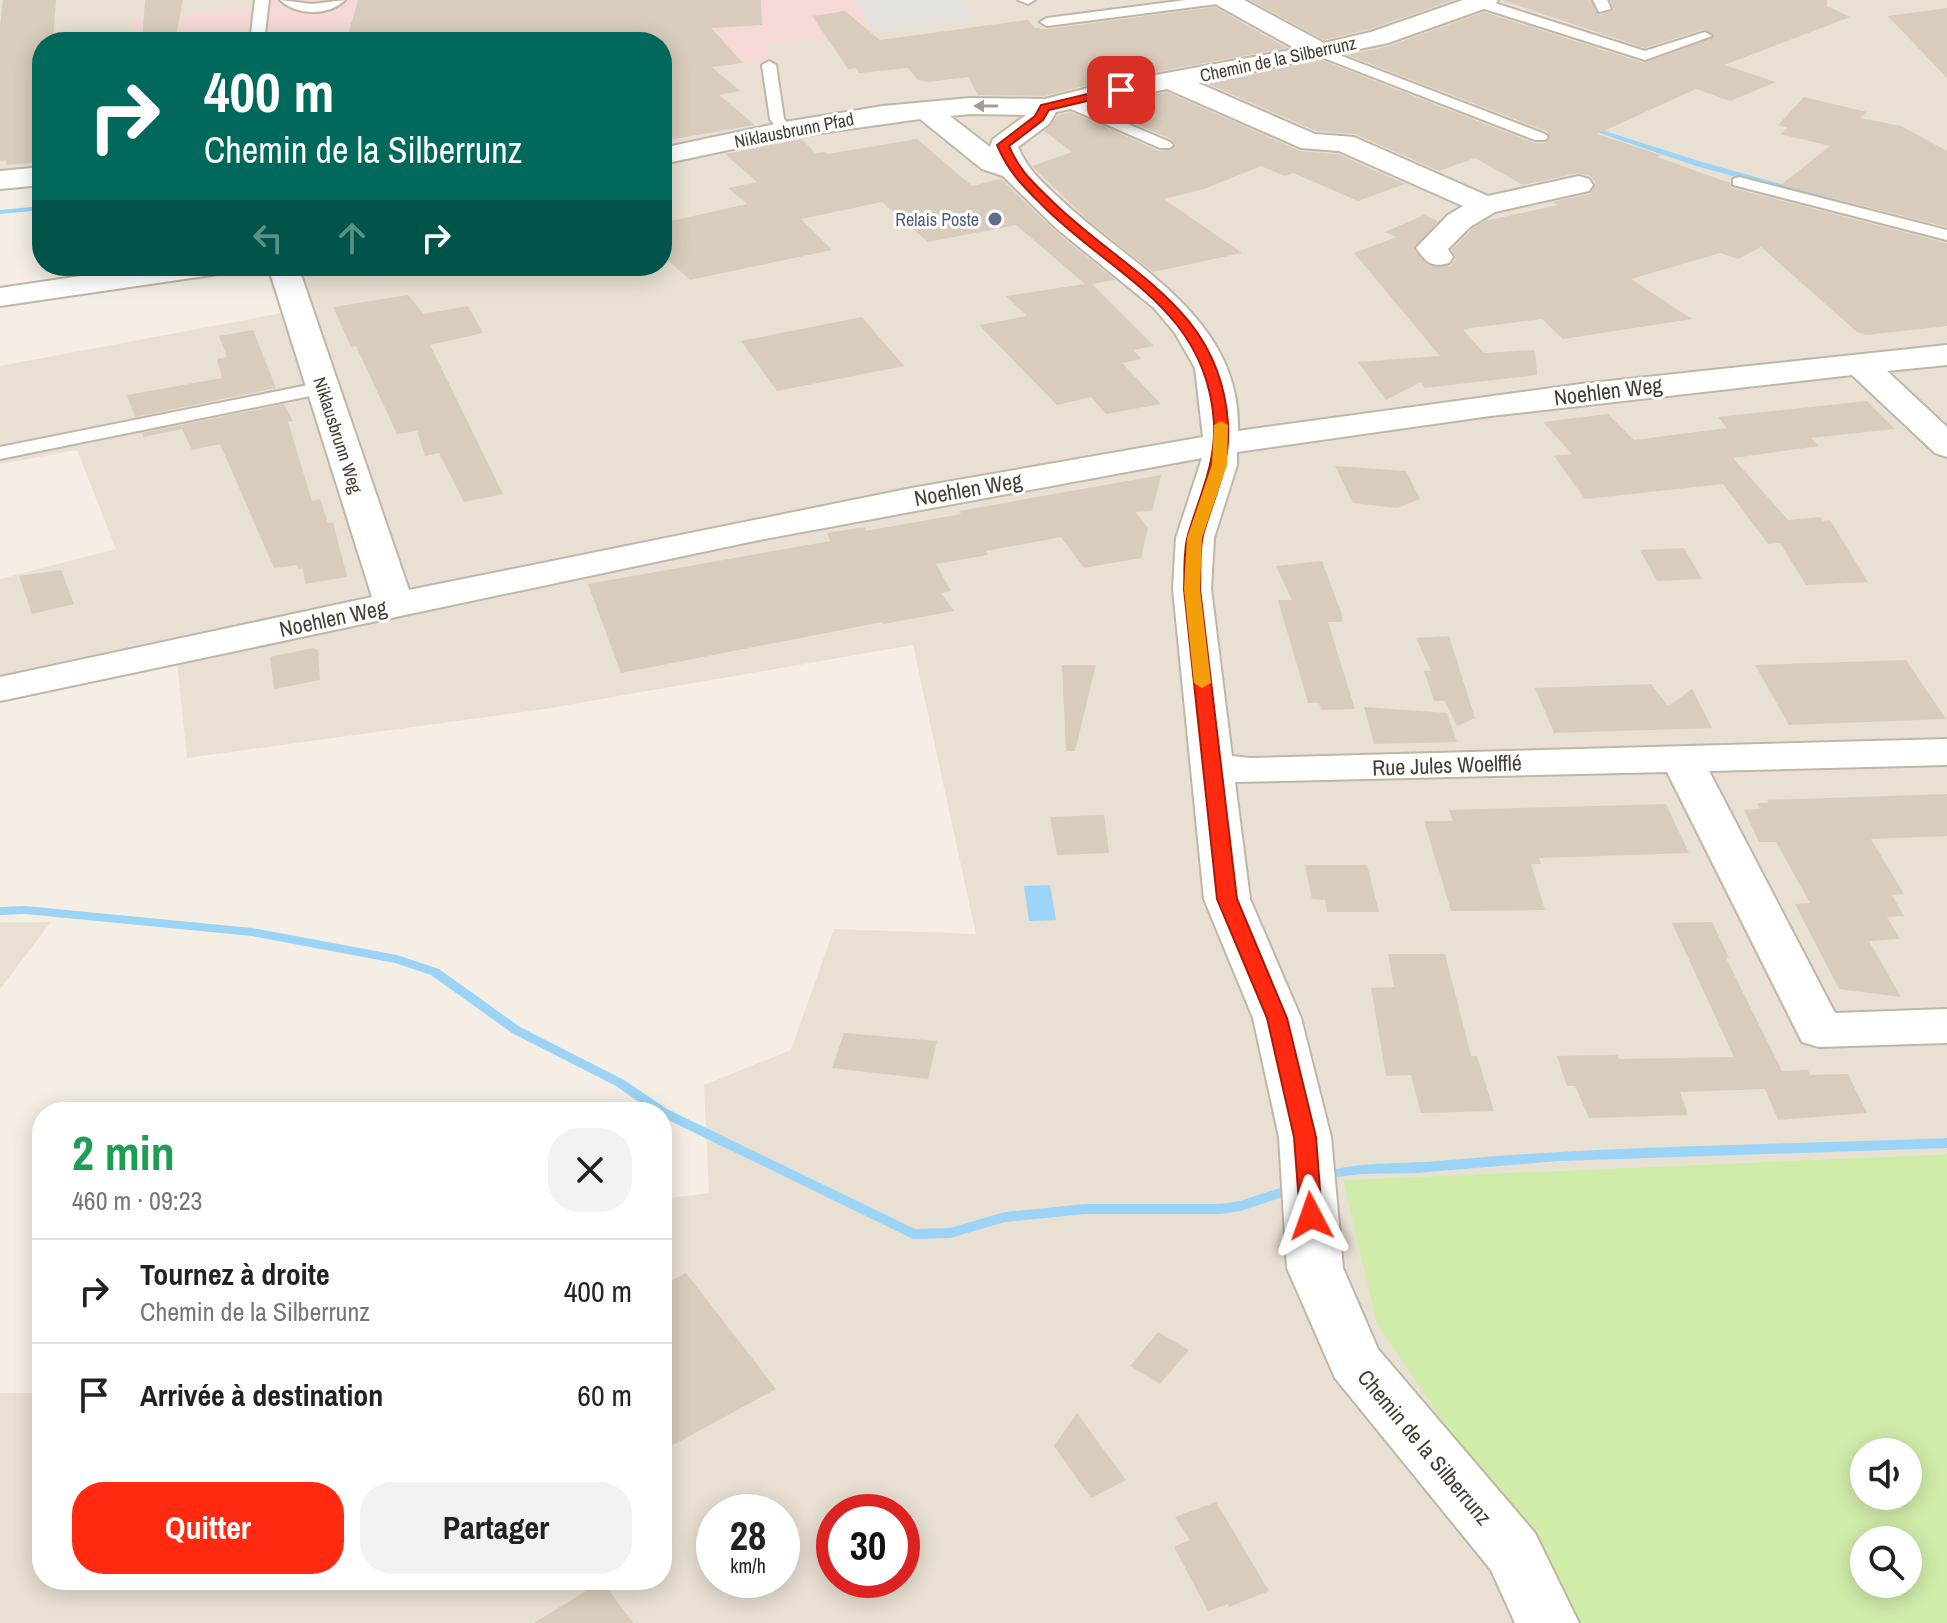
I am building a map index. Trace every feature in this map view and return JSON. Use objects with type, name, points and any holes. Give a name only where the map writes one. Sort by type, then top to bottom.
[{"type":"street","points":[[1226,0],[1321,52]]},
{"type":"street","name":"Chemin de la Silberrunz","points":[[927,111],[970,106],[1056,105],[1321,52],[1391,34],[1483,1]]},
{"type":"street","points":[[1171,81],[1311,142],[1344,143],[1485,205]]},
{"type":"street","points":[[927,111],[970,145],[1008,157],[1039,118],[1056,105]]},
{"type":"street","name":"Niklausbrunn Pfad","points":[[672,154],[785,130],[883,114],[927,111]]},
{"type":"street","name":"Chemin de la Silberrunz","points":[[1008,157],[1067,222],[1165,301],[1189,329],[1212,368],[1221,423],[1219,465],[1195,538],[1192,589],[1227,899],[1277,1018],[1305,1137],[1315,1268],[1355,1362],[1513,1552],[1547,1623]]},
{"type":"street","points":[[0,180],[32,177]]},
{"type":"street","points":[[1438,257],[1431,248],[1459,221],[1485,205],[1579,185]]},
{"type":"street","points":[[0,297],[144,276]]},
{"type":"street","name":"Niklausbrunn Weg","points":[[286,276],[394,604]]},
{"type":"street","name":"Noehlen Weg","points":[[0,689],[786,522],[1218,445],[1620,389],[1947,355]]},
{"type":"street","points":[[1860,364],[1947,446]]},
{"type":"street","name":"Rue Jules Woelfflé","points":[[1213,766],[1250,771],[1947,752]]},
{"type":"street","points":[[1681,758],[1819,1030],[1947,1026]]},
{"type":"lane","points":[[258,32],[262,0]]},
{"type":"lane","points":[[287,0],[293,6],[308,7],[331,6],[338,0]]},
{"type":"lane","points":[[1047,22],[1217,0]]},
{"type":"lane","points":[[1483,1],[1645,56],[1705,36]]},
{"type":"lane","points":[[1321,52],[1540,137]]},
{"type":"lane","points":[[769,65],[777,119],[785,130]]},
{"type":"lane","name":"Chemin de la Silberrunz","points":[[1056,105],[1165,145]]},
{"type":"lane","points":[[1739,182],[1947,235]]},
{"type":"lane","points":[[0,453],[323,388]]},
{"type":"shaded area","points":[[0,0],[1947,0],[1947,1154],[1344,1180],[1578,1623],[0,1623],[0,1393],[32,1393],[32,1590],[672,1590],[672,1198],[709,1193],[704,1085],[791,1050],[834,929],[976,934],[913,645],[544,709],[187,758],[177,662],[0,699],[0,579],[116,549],[77,450],[0,464],[0,366],[282,313],[267,276],[672,276],[672,32],[32,32],[32,186],[0,188]]},
{"type":"shaded area","points":[[255,0],[858,0],[878,33],[767,44],[769,61],[672,71],[672,32],[131,32],[132,18],[253,7]]},
{"type":"shaded area","points":[[856,0],[962,0],[975,20],[871,31]]},
{"type":"shaded area","points":[[0,922],[51,922],[0,989]]},
{"type":"green space","points":[[1947,1154],[1947,1623],[1578,1623],[1377,1323],[1343,1180]]},
{"type":"water","points":[[1050,885],[1056,920],[1029,921],[1024,886]]},
{"type":"building","points":[[3,0],[56,0],[54,32],[32,32],[32,163],[6,165],[6,160],[0,161],[0,25]]},
{"type":"building","points":[[145,0],[183,0],[177,32],[143,32]]},
{"type":"building","points":[[358,0],[761,0],[762,25],[711,28],[743,63],[712,67],[740,91],[719,95],[755,125],[672,139],[672,32],[349,32]]},
{"type":"building","points":[[1250,0],[1454,0],[1370,29],[1324,40]]},
{"type":"building","points":[[1501,0],[1590,0],[1600,15],[1614,10],[1610,0],[1827,0],[1827,6],[1850,17],[1724,65],[1776,82],[1730,101],[1696,89],[1597,134],[1661,155],[1657,157],[1730,183],[1732,188],[1947,243],[1947,326],[1866,335],[1857,332],[1761,247],[1738,259],[1720,253],[1631,279],[1692,319],[1563,339],[1542,319],[1470,328],[1463,330],[1484,353],[1535,350],[1537,375],[1425,388],[1421,382],[1386,400],[1358,362],[1440,356],[1354,253],[1397,237],[1385,232],[1424,215],[1438,221],[1414,250],[1428,265],[1450,266],[1456,259],[1452,249],[1485,221],[1558,205],[1553,202],[1590,194],[1596,183],[1590,176],[1578,173],[1523,185],[1475,158],[1439,171],[1355,134],[1316,131],[1208,84],[1321,60],[1534,143],[1545,143],[1551,137],[1546,131],[1347,55],[1389,46],[1484,12],[1644,63],[1715,37],[1704,29],[1645,48]]},
{"type":"building","points":[[1215,7],[1287,48],[1095,83],[1045,96],[978,95],[968,77],[928,82],[918,80],[908,68],[859,73],[856,68],[848,69],[812,16],[845,11],[880,40],[1028,20],[1035,28],[1047,29]]},
{"type":"building","points":[[1947,8],[1947,78],[1888,16]]},
{"type":"building","points":[[1167,92],[1300,151],[1338,154],[1405,184],[1358,201],[1293,173],[1285,176],[1261,166],[1204,189],[1164,199],[1242,253],[1153,272],[1089,221],[1032,166],[1072,152],[1044,131],[1058,115],[1071,112],[1159,151],[1172,150],[1176,145],[1171,139],[1095,107]]},
{"type":"building","points":[[1804,97],[1867,112],[1860,118],[1901,126],[1947,151],[1947,227],[1781,185],[1830,146],[1780,134],[1788,128],[1778,125]]},
{"type":"building","points":[[802,139],[815,153],[827,154],[917,139],[972,186],[1001,179],[1054,230],[1115,280],[1092,284],[1154,346],[1133,350],[1142,359],[1122,363],[1161,404],[1106,414],[1091,397],[1057,405],[979,325],[1027,316],[1006,296],[1085,284],[1016,225],[928,242],[882,202],[801,219],[832,250],[690,280],[672,264],[672,221],[747,204],[728,188],[757,182],[725,154]]},
{"type":"building","points":[[408,295],[424,314],[468,306],[483,333],[430,345],[503,494],[464,502],[439,453],[425,456],[417,431],[397,434],[356,346],[351,347],[333,307]]},
{"type":"building","points":[[862,317],[904,366],[777,391],[741,341]]},
{"type":"building","points":[[253,330],[276,388],[135,417],[127,395],[222,378],[217,359],[227,357],[219,336]]},
{"type":"building","points":[[1867,401],[1895,429],[1811,438],[1819,446],[1733,458],[1788,520],[1821,517],[1823,521],[1830,520],[1868,582],[1806,585],[1780,543],[1768,544],[1723,484],[1585,499],[1554,456],[1572,454],[1543,422],[1608,414],[1634,440],[1727,428],[1718,417]]},
{"type":"building","points":[[284,404],[293,421],[288,422],[312,501],[320,499],[328,523],[333,522],[347,577],[305,584],[303,568],[298,569],[297,565],[274,568],[220,444],[192,450],[182,429],[143,437],[142,433]]},
{"type":"building","points":[[1335,466],[1406,471],[1420,499],[1397,508],[1353,503]]},
{"type":"building","points":[[1161,475],[1152,511],[1135,512],[1148,528],[1141,558],[1084,568],[1061,537],[936,564],[951,591],[941,593],[954,611],[621,673],[588,584],[830,541],[827,533],[865,527],[866,531]]},
{"type":"building","points":[[1684,548],[1702,579],[1657,581],[1640,550]]},
{"type":"building","points":[[1322,561],[1342,615],[1342,622],[1328,622],[1355,709],[1321,710],[1319,703],[1308,703],[1278,600],[1292,600],[1276,566]]},
{"type":"building","points":[[61,570],[74,604],[32,614],[19,576]]},
{"type":"building","points":[[1449,636],[1475,718],[1457,726],[1445,701],[1434,701],[1424,671],[1431,671],[1416,638]]},
{"type":"building","points":[[313,648],[318,650],[320,680],[274,689],[270,657]]},
{"type":"building","points":[[1906,660],[1946,719],[1789,725],[1755,665]]},
{"type":"building","points":[[1062,665],[1096,665],[1075,751],[1066,751]]},
{"type":"building","points":[[1651,684],[1668,706],[1692,689],[1712,728],[1554,733],[1535,688]]},
{"type":"building","points":[[1364,707],[1447,713],[1457,742],[1374,744]]},
{"type":"building","points":[[1947,794],[1947,836],[1871,839],[1904,894],[1892,895],[1904,916],[1887,917],[1900,939],[1869,941],[1901,997],[1839,989],[1795,904],[1810,903],[1776,842],[1759,842],[1744,810],[1760,809],[1757,803],[1769,803],[1767,800]]},
{"type":"building","points":[[1666,804],[1689,853],[1539,858],[1541,864],[1531,864],[1545,910],[1451,911],[1424,821],[1453,821],[1449,810]]},
{"type":"building","points":[[1104,815],[1109,853],[1057,855],[1050,817]]},
{"type":"building","points":[[1305,865],[1367,865],[1379,912],[1327,912],[1325,900],[1312,899]]},
{"type":"building","points":[[1712,922],[1729,958],[1726,958],[1782,1071],[1808,1070],[1810,1075],[1848,1074],[1867,1113],[1778,1120],[1765,1089],[1680,1092],[1688,1115],[1589,1118],[1575,1086],[1567,1086],[1557,1056],[1617,1055],[1619,1059],[1734,1057],[1672,923]]},
{"type":"building","points":[[1388,954],[1445,954],[1471,1056],[1477,1056],[1494,1111],[1421,1113],[1411,1075],[1386,1076],[1371,988],[1394,987]]},
{"type":"building","points":[[844,1033],[937,1041],[928,1079],[832,1068]]},
{"type":"building","points":[[686,1273],[776,1389],[672,1446],[672,1280]]},
{"type":"building","points":[[1158,1332],[1189,1350],[1160,1384],[1130,1366]]},
{"type":"building","points":[[1077,1413],[1126,1480],[1091,1498],[1054,1446]]},
{"type":"building","points":[[1216,1502],[1269,1591],[1229,1607],[1228,1604],[1208,1611],[1174,1547],[1190,1540],[1175,1517]]},
{"type":"building","points":[[587,1590],[609,1590],[633,1623],[534,1623]]},
{"type":"waterway","points":[[1590,128],[1699,164],[1877,212]]},
{"type":"waterway","points":[[0,212],[32,209]]},
{"type":"waterway","points":[[0,911],[25,910],[252,932],[397,959],[435,972],[516,1030],[620,1083],[648,1102]]},
{"type":"waterway","points":[[672,1117],[913,1234],[950,1233],[1005,1217],[1085,1209],[1220,1209],[1241,1206],[1295,1188]]},
{"type":"waterway","points":[[1322,1177],[1348,1170],[1416,1168],[1559,1156],[1947,1143]]},
{"type":"slow traffic","points":[[1202,683],[1192,589],[1195,538],[1219,465],[1221,425]]},
{"type":"place","name":"Relais Poste","points":[[995,219]]},
{"type":"route","points":[[1121,90],[1045,107],[1039,118],[1003,145],[1013,170],[1067,222],[1165,301],[1189,329],[1212,368],[1221,423],[1219,465],[1195,538],[1192,589],[1198,651],[1227,899],[1277,1018],[1305,1137],[1311,1216]]}]
